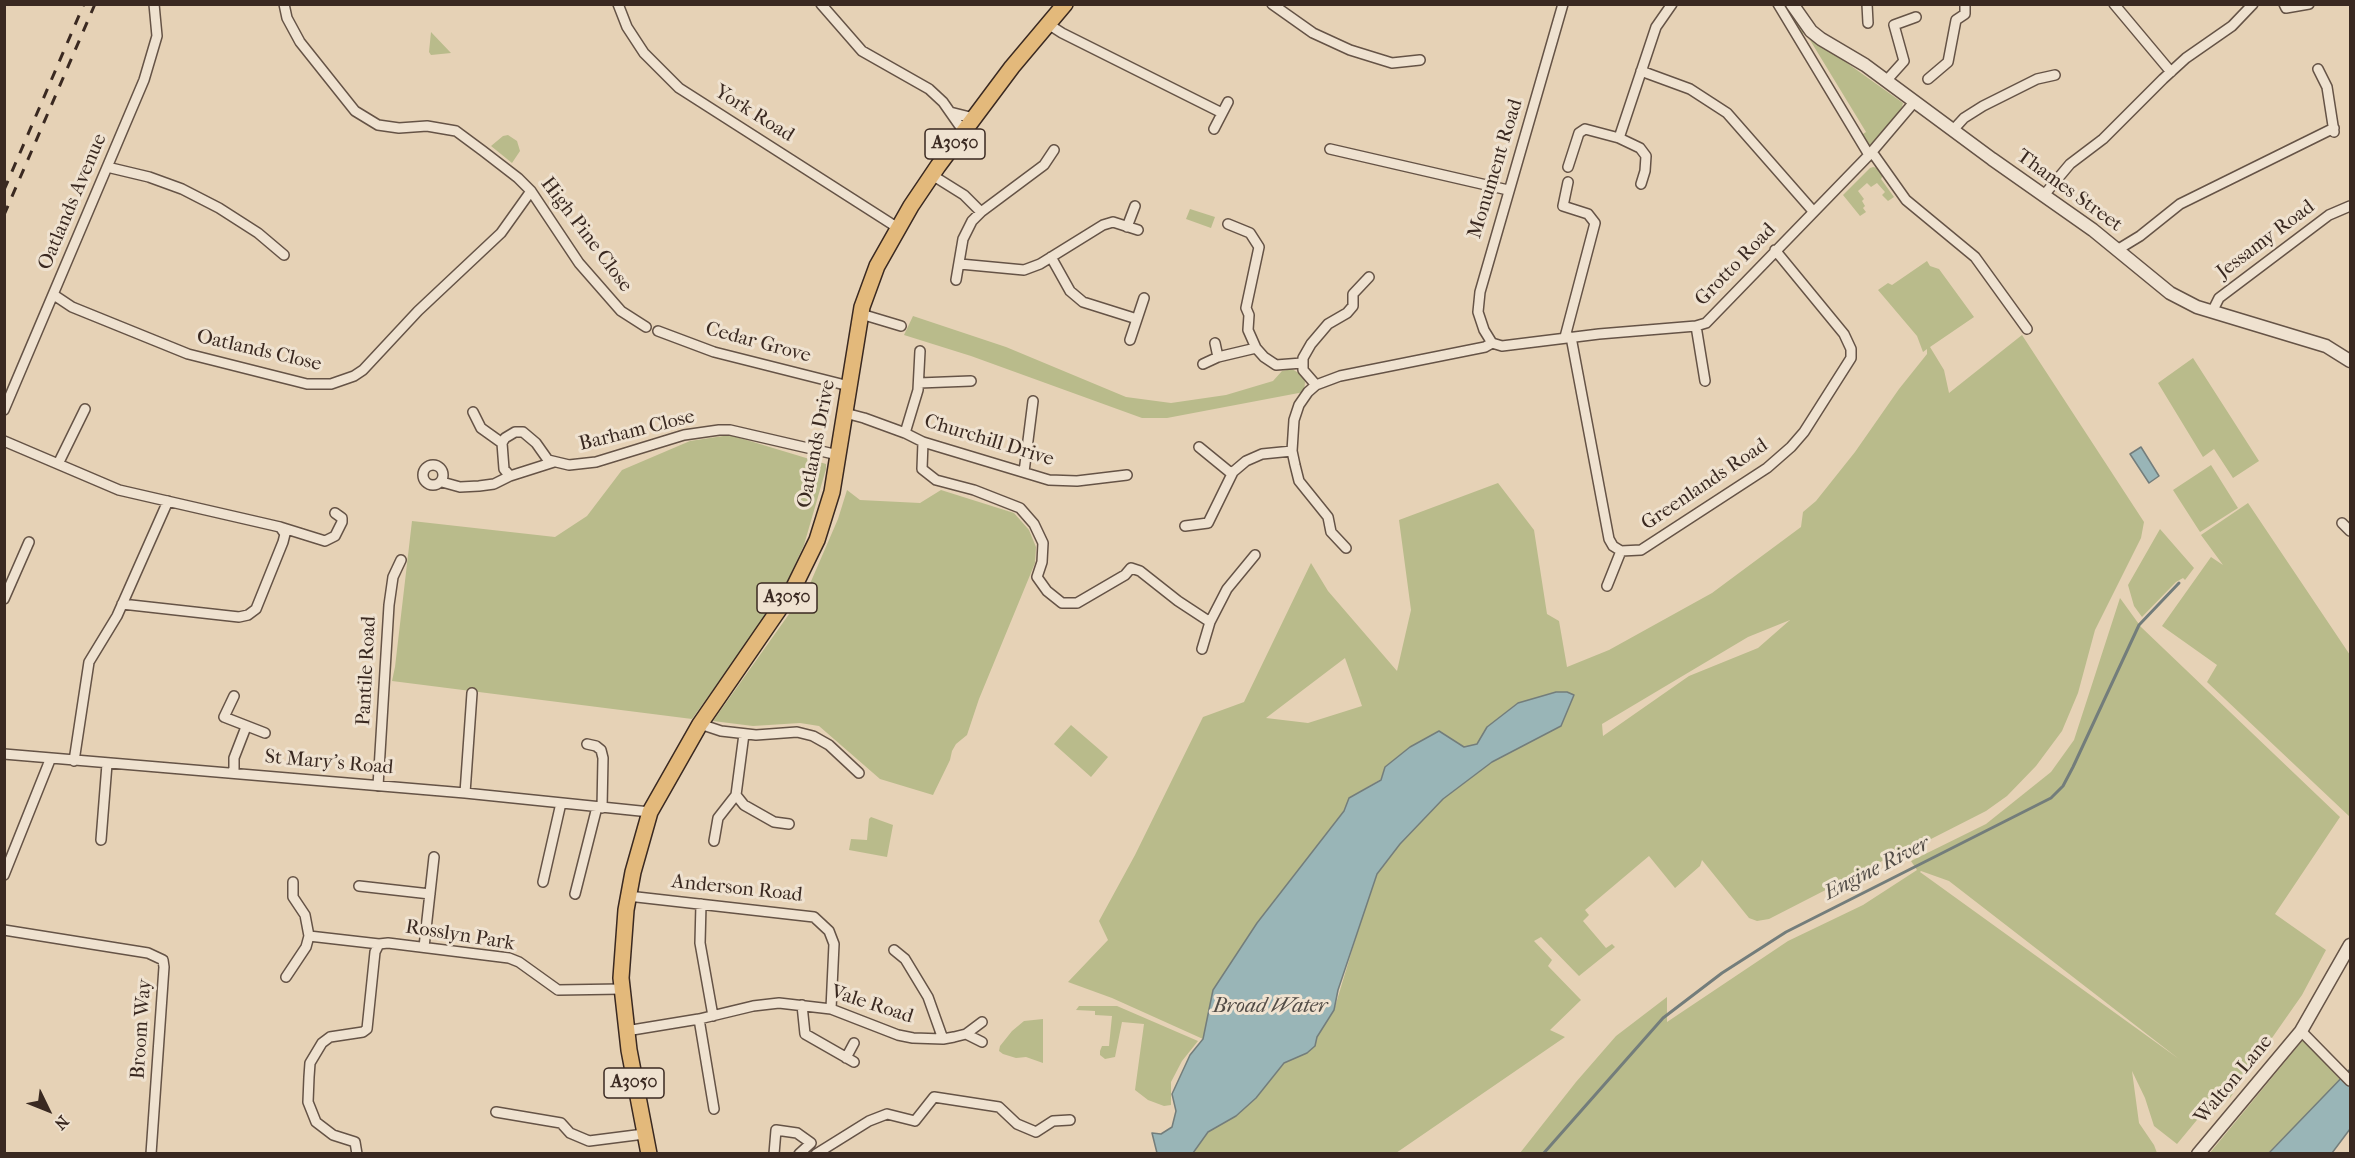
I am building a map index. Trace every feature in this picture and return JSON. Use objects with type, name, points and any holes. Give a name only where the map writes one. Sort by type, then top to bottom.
[{"type":"main road","name":"Oatlands Drive","points":[[649,1154],[626,1031],[622,989],[623,936],[628,896],[650,812],[700,724],[770,625],[802,571],[817,540],[828,509],[861,314],[877,266],[932,175],[974,118],[1065,4]]},
{"type":"street","name":"Oatlands Avenue","points":[[4,410],[144,80],[157,36],[154,4]]},
{"type":"street","name":"High Pine Close","points":[[284,4],[287,18],[300,42],[355,111],[378,125],[399,128],[427,126],[456,131],[518,178],[531,191],[585,270],[621,311],[646,327]]},
{"type":"street","name":"York Road","points":[[618,4],[627,27],[644,53],[679,88],[898,228]]},
{"type":"street","points":[[821,4],[861,51],[928,89],[943,102],[964,132]]},
{"type":"street","points":[[1272,4],[1313,33],[1350,50],[1392,63],[1420,60]]},
{"type":"street","name":"Monument Road","points":[[1492,343],[1484,330],[1478,312],[1478,300],[1563,4]]},
{"type":"street","points":[[1618,138],[1656,27],[1672,4]]},
{"type":"street","points":[[1778,4],[1870,154],[1906,200],[1975,257],[2027,329]]},
{"type":"street","name":"Thames Street","points":[[1792,4],[1817,36],[1915,101],[2093,230],[2170,293],[2212,312],[2326,346],[2350,360]]},
{"type":"street","points":[[1867,4],[1868,23]]},
{"type":"street","points":[[1928,80],[1948,62],[1956,20],[1965,14],[1965,4]]},
{"type":"street","points":[[2114,4],[2171,72]]},
{"type":"street","points":[[2044,195],[2070,164],[2103,139],[2171,72],[2232,26],[2253,4]]},
{"type":"street","points":[[2284,4],[2286,8],[2309,4]]},
{"type":"street","points":[[1886,81],[1904,62],[1894,25],[1916,17]]},
{"type":"street","points":[[1048,24],[1222,113]]},
{"type":"street","points":[[2117,250],[2140,236],[2180,204],[2281,154],[2334,131],[2327,87],[2318,69]]},
{"type":"street","points":[[1641,71],[1690,89],[1727,113],[1813,212]]},
{"type":"street","points":[[1953,130],[1964,118],[1983,106],[2037,79],[2055,75]]},
{"type":"street","name":"Grotto Road","points":[[1316,385],[1340,376],[1485,347],[1492,343],[1502,346],[1568,337],[1696,326],[1710,319],[1870,154],[1915,101]]},
{"type":"street","points":[[1214,129],[1228,102]]},
{"type":"street","points":[[950,112],[974,118]]},
{"type":"street","points":[[1568,166],[1579,133],[1585,129],[1618,138],[1640,148],[1646,156],[1641,184]]},
{"type":"street","points":[[1330,149],[1508,190]]},
{"type":"street","points":[[956,280],[963,239],[972,221],[1044,165],[1054,150]]},
{"type":"street","points":[[107,166],[182,189],[219,208],[258,233],[284,255]]},
{"type":"street","points":[[932,175],[964,195],[981,212]]},
{"type":"street","points":[[1568,182],[1563,206],[1588,214],[1595,223],[1568,337],[1607,533],[1613,546],[1621,551],[1607,586]]},
{"type":"street","name":"Oatlands Close","points":[[54,295],[72,307],[188,354],[298,382],[331,384],[354,376],[363,370],[418,311],[501,232],[531,191]]},
{"type":"street","points":[[1127,227],[1135,206]]},
{"type":"street","name":"Jessamy Road","points":[[2212,312],[2219,298],[2329,215],[2350,206]]},
{"type":"street","points":[[960,264],[1024,270],[1051,258],[1103,225],[1113,222],[1138,230]]},
{"type":"street","points":[[1228,224],[1250,233],[1259,247],[1246,308],[1249,315],[1248,330],[1256,348],[1264,357],[1276,364],[1302,363]]},
{"type":"street","name":"Greenlands Road","points":[[1621,551],[1641,550],[1767,468],[1804,432],[1846,369],[1851,358],[1848,341],[1775,250]]},
{"type":"street","points":[[1051,258],[1070,291],[1083,302],[1137,319]]},
{"type":"street","points":[[1346,548],[1331,532],[1328,517],[1318,502],[1299,481],[1292,451],[1294,420],[1299,405],[1316,385],[1303,370],[1302,363],[1311,344],[1328,324],[1347,313],[1353,306],[1356,289],[1369,277]]},
{"type":"street","points":[[1130,340],[1144,298]]},
{"type":"street","points":[[861,314],[900,326]]},
{"type":"street","points":[[1696,326],[1705,381]]},
{"type":"street","name":"Cedar Grove","points":[[658,331],[714,352],[849,386]]},
{"type":"street","points":[[1215,343],[1218,357]]},
{"type":"street","points":[[1203,364],[1218,357],[1256,348]]},
{"type":"street","points":[[905,433],[919,383],[920,351]]},
{"type":"street","points":[[919,383],[970,381]]},
{"type":"street","points":[[1024,472],[1033,401]]},
{"type":"street","points":[[58,462],[85,409]]},
{"type":"street","points":[[473,412],[481,428],[502,443],[504,469],[510,476]]},
{"type":"street","name":"Churchill Drive","points":[[845,413],[905,433],[923,442],[1049,480],[1077,481],[1126,475]]},
{"type":"street","name":"Barham Close","points":[[502,443],[505,438],[515,432],[523,432],[536,443],[545,458],[569,465],[596,462],[684,435],[730,430],[838,455]]},
{"type":"street","points":[[4,441],[58,462],[119,490],[280,526],[325,541],[332,539],[342,522],[342,518],[335,513]]},
{"type":"street","points":[[923,442],[922,469],[936,480],[974,490],[1020,508],[1034,524],[1043,543],[1042,562],[1037,577],[1047,591],[1062,603],[1077,603],[1125,575],[1131,568],[1140,571],[1178,602],[1210,622]]},
{"type":"street","points":[[1199,447],[1232,474]]},
{"type":"street","points":[[1185,526],[1208,523],[1232,474],[1246,461],[1262,454],[1292,451]]},
{"type":"street","points":[[442,482],[460,487],[494,484],[510,476],[555,462]]},
{"type":"street","points":[[74,761],[89,662],[122,604],[168,501]]},
{"type":"street","points":[[2342,523],[2350,531]]},
{"type":"street","points":[[122,604],[239,617],[248,615],[256,609],[283,542],[285,534],[280,526]]},
{"type":"street","points":[[4,600],[29,542]]},
{"type":"street","points":[[1202,649],[1210,622],[1227,589],[1255,555]]},
{"type":"street","name":"Pantile Road","points":[[378,786],[389,605],[393,577],[401,560]]},
{"type":"street","points":[[465,793],[472,693]]},
{"type":"street","points":[[234,696],[224,717],[265,733]]},
{"type":"street","points":[[700,724],[721,731],[744,734],[797,732],[813,735],[828,745],[859,773]]},
{"type":"street","points":[[234,773],[234,758],[246,727]]},
{"type":"street","points":[[714,841],[718,818],[736,795],[744,734]]},
{"type":"street","points":[[575,894],[599,807],[603,758],[601,750],[587,744]]},
{"type":"street","name":"St Mary's Road","points":[[4,754],[465,793],[650,812]]},
{"type":"street","points":[[4,875],[50,759]]},
{"type":"street","points":[[101,840],[107,764]]},
{"type":"street","points":[[736,795],[744,805],[774,822],[789,824]]},
{"type":"street","points":[[543,882],[561,803]]},
{"type":"street","points":[[424,947],[434,857]]},
{"type":"street","points":[[286,977],[306,947],[309,936],[305,915],[293,897],[293,882]]},
{"type":"street","points":[[359,886],[430,894]]},
{"type":"street","name":"Anderson Road","points":[[628,896],[806,914],[814,917],[824,924],[834,944],[831,1009]]},
{"type":"street","points":[[701,904],[700,943],[713,1016]]},
{"type":"street","name":"Broom Way","points":[[4,930],[148,953],[163,960],[151,1154]]},
{"type":"street","points":[[309,936],[379,944]]},
{"type":"street","name":"Rosslyn Park","points":[[357,1154],[355,1142],[333,1135],[316,1122],[308,1102],[310,1063],[322,1043],[330,1037],[363,1032],[367,1029],[375,952],[379,944],[388,943],[509,958],[519,962],[558,990],[622,989]]},
{"type":"street","name":"Walton Lane","points":[[2198,1154],[2301,1031],[2350,945]]},
{"type":"street","points":[[894,950],[905,959],[928,998],[943,1039]]},
{"type":"street","name":"Vale Road","points":[[626,1031],[779,1003],[831,1009],[898,1035],[913,1038],[943,1039],[966,1034],[982,1022]]},
{"type":"street","points":[[802,1005],[805,1034],[850,1060],[854,1043]]},
{"type":"street","points":[[699,1019],[714,1109]]},
{"type":"street","name":"Walton Lane","points":[[2301,1031],[2350,1081]]},
{"type":"street","points":[[966,1034],[982,1042]]},
{"type":"street","points":[[816,1154],[869,1122],[887,1114],[915,1121],[934,1097],[999,1107],[1017,1124],[1036,1132],[1053,1121],[1070,1120]]},
{"type":"street","points":[[496,1112],[561,1123],[570,1132],[589,1141],[644,1134]]},
{"type":"street","points":[[774,1154],[776,1130],[797,1133],[811,1143],[800,1154]]},
{"type":"green space","points":[[1780,5],[1787,5],[1812,38],[1903,103],[1887,128],[1867,148],[1860,136],[1866,132],[1810,40],[1804,33],[1798,37]]},
{"type":"green space","points":[[431,32],[451,53],[431,55],[429,52]]},
{"type":"green space","points":[[508,135],[517,141],[520,151],[512,163],[491,146],[503,136]]},
{"type":"green space","points":[[1873,167],[1878,168],[1883,175],[1881,179],[1894,197],[1888,201],[1882,195],[1885,192],[1877,183],[1871,187],[1867,183],[1858,191],[1864,199],[1863,208],[1866,212],[1860,216],[1843,195]]},
{"type":"green space","points":[[1190,209],[1215,217],[1211,228],[1186,219]]},
{"type":"green space","points":[[1927,261],[1930,266],[1939,269],[1974,317],[1930,347],[1944,370],[1949,393],[2022,335],[2144,522],[2141,538],[2095,630],[2078,693],[2062,731],[2036,766],[2007,796],[1986,811],[1931,839],[1925,839],[1769,919],[1757,921],[1749,918],[1702,860],[1700,866],[1675,888],[1649,856],[1585,910],[1589,915],[1583,921],[1606,948],[1612,944],[1615,947],[1579,976],[1541,937],[1534,941],[1552,960],[1548,966],[1581,1000],[1550,1030],[1565,1037],[1396,1153],[1193,1153],[1208,1132],[1236,1116],[1256,1098],[1284,1063],[1307,1053],[1334,1010],[1377,874],[1400,844],[1443,799],[1492,762],[1561,726],[1573,695],[1556,692],[1518,703],[1487,727],[1478,744],[1464,747],[1439,731],[1410,747],[1385,767],[1381,779],[1349,798],[1344,811],[1257,923],[1213,990],[1203,1039],[1112,998],[1068,982],[1108,940],[1099,921],[1135,855],[1203,717],[1244,702],[1311,563],[1328,591],[1397,671],[1411,610],[1399,520],[1498,483],[1534,530],[1547,614],[1559,621],[1567,667],[1609,650],[1712,593],[1801,527],[1803,512],[1816,501],[1855,452],[1899,389],[1927,354],[1927,349],[1923,352],[1917,336],[1878,290],[1888,283],[1892,285]],"holes":[[[1790,620],[1758,648],[1689,676],[1603,736],[1602,724],[1748,637]],[[1345,658],[1362,706],[1308,723],[1266,718]]]},
{"type":"green space","points":[[913,316],[1006,347],[1126,397],[1171,403],[1226,395],[1273,381],[1282,371],[1292,369],[1302,375],[1305,382],[1304,392],[1167,418],[1142,418],[971,356],[904,335]]},
{"type":"green space","points":[[2193,358],[2259,461],[2233,478],[2214,449],[2203,457],[2158,383]]},
{"type":"green space","points":[[730,435],[826,464],[826,469],[804,545],[786,584],[768,598],[768,613],[692,719],[392,681],[412,521],[555,537],[587,516],[622,470],[690,441]]},
{"type":"green space","points":[[2211,465],[2238,508],[2200,532],[2173,490]]},
{"type":"green space","points":[[847,490],[860,500],[920,503],[941,490],[1014,513],[1029,530],[1036,547],[1035,563],[979,699],[967,735],[956,744],[952,751],[933,795],[880,779],[819,726],[800,723],[753,726],[713,721],[809,586],[838,519]]},
{"type":"green space","points":[[2248,503],[2350,655],[2350,817],[2207,682],[2217,665],[2162,626],[2211,557],[2223,565],[2201,535]]},
{"type":"green space","points":[[2160,529],[2194,568],[2185,580],[2183,578],[2176,582],[2142,617],[2134,606],[2128,585]]},
{"type":"green space","points":[[2120,598],[2141,627],[2340,817],[2275,914],[2326,950],[2302,995],[2230,1098],[2221,1091],[2177,1144],[2154,1126],[2145,1098],[2132,1071],[2139,1123],[2157,1153],[1520,1153],[1616,1036],[1667,997],[1667,1022],[1788,941],[1863,905],[1917,870],[1911,861],[1986,824],[2051,772],[2074,740]],"holes":[[[1920,872],[1949,881],[2179,1059]]]},
{"type":"green space","points":[[1071,725],[1108,757],[1091,777],[1054,744]]},
{"type":"green space","points":[[871,817],[893,825],[887,857],[849,850],[851,839],[867,840]]},
{"type":"green space","points":[[1079,1006],[1117,1006],[1198,1041],[1182,1061],[1171,1082],[1171,1105],[1164,1106],[1148,1100],[1135,1090],[1144,1024],[1122,1022],[1115,1057],[1105,1059],[1100,1055],[1100,1051],[1102,1046],[1109,1046],[1112,1016],[1095,1015],[1095,1011],[1076,1010]]},
{"type":"green space","points":[[1043,1019],[1043,1063],[1026,1057],[1016,1058],[999,1051],[1000,1046],[1012,1031],[1024,1021]]},
{"type":"green space","points":[[2303,1040],[2341,1080],[2268,1153],[2209,1154]]},
{"type":"water","points":[[2141,447],[2159,476],[2149,483],[2130,454]]},
{"type":"water","name":"Broad Water","points":[[1556,692],[1567,692],[1574,695],[1561,726],[1492,762],[1443,799],[1400,844],[1377,874],[1338,990],[1334,1010],[1317,1037],[1315,1046],[1307,1053],[1284,1063],[1256,1098],[1236,1116],[1208,1132],[1193,1153],[1157,1153],[1152,1133],[1161,1134],[1172,1127],[1176,1111],[1172,1094],[1190,1055],[1203,1039],[1213,990],[1257,923],[1344,811],[1349,798],[1381,780],[1385,767],[1410,747],[1439,731],[1464,747],[1477,744],[1487,727],[1518,703]]},
{"type":"water","points":[[2350,1069],[2350,1129],[2332,1153],[2268,1154]]},
{"type":"waterway","name":"Engine River","points":[[1543,1154],[1663,1018],[1722,973],[1786,932],[2051,798],[2063,786],[2073,767],[2139,625],[2179,583]]},
{"type":"railway","points":[[4,190],[84,4]]},
{"type":"railway","points":[[4,215],[95,4]]}]
